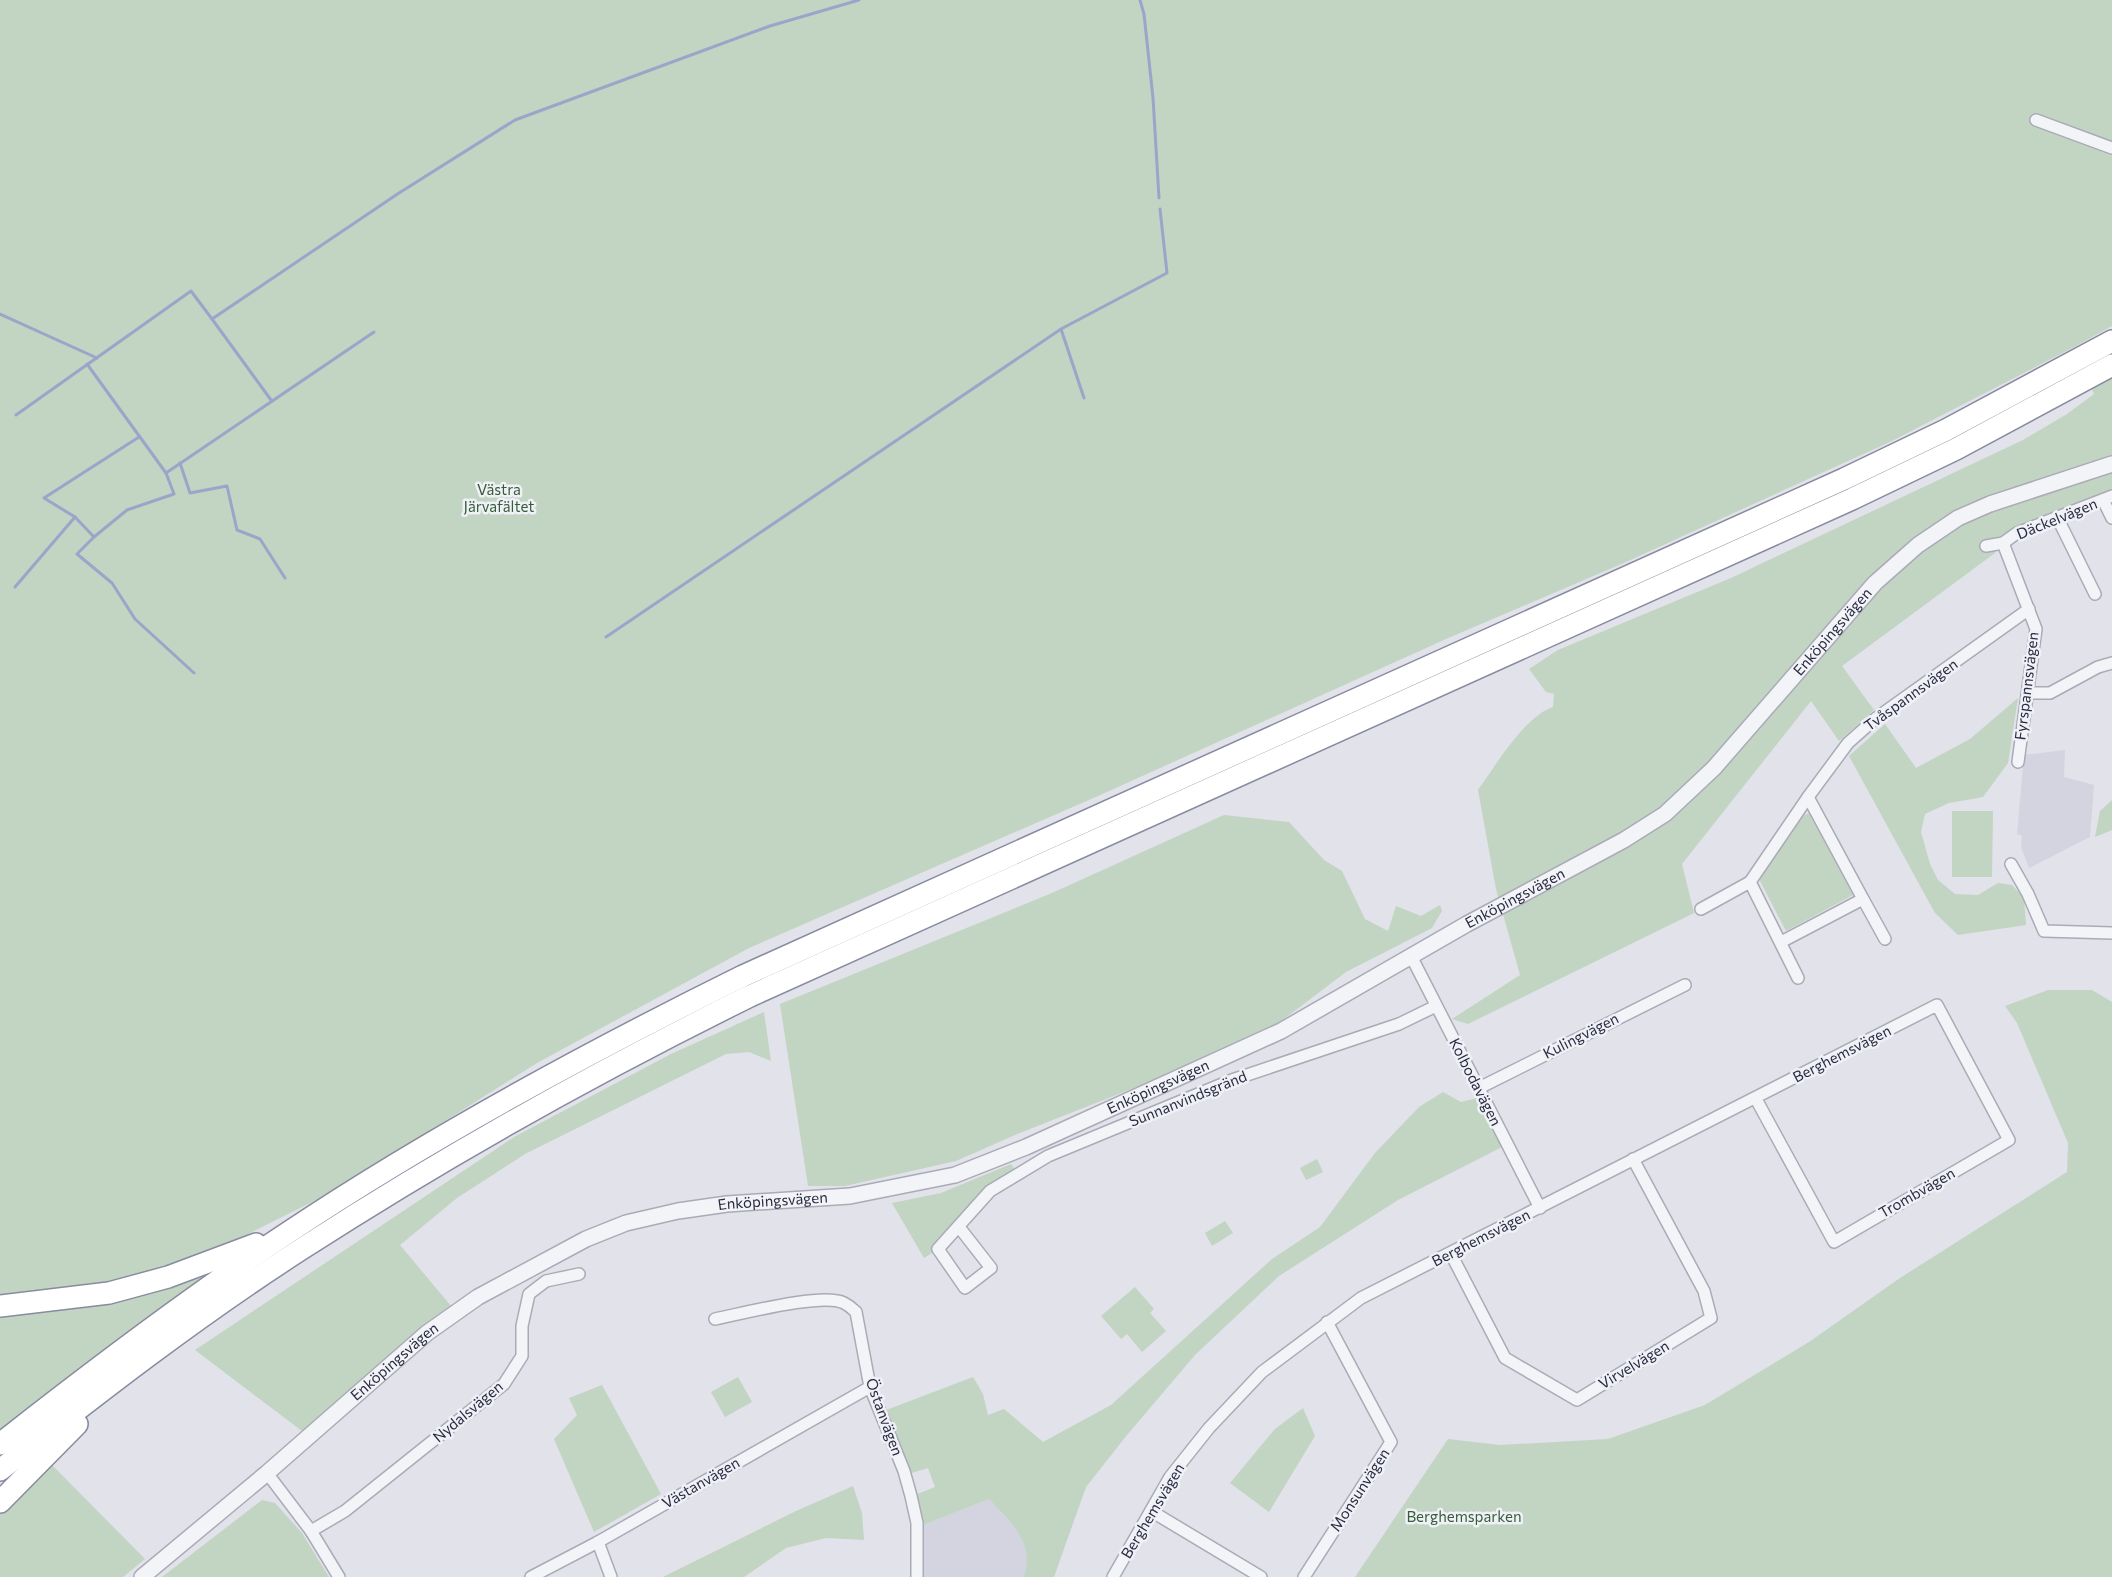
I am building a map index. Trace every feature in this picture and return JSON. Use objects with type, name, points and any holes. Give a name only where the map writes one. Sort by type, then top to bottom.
[{"type":"highway","points":[[0,1444],[117,1352],[289,1232],[481,1114],[671,1012],[752,972],[1844,479],[1946,430],[2112,341]]},
{"type":"highway","points":[[0,1470],[130,1369],[277,1266],[384,1196],[532,1110],[679,1031],[759,992],[1843,503],[1956,449],[2112,365]]},
{"type":"highway","points":[[0,1306],[81,1298],[168,1278],[289,1232]]},
{"type":"highway","points":[[0,1502],[130,1369]]},
{"type":"street","points":[[2036,120],[2112,148]]},
{"type":"street","name":"Enköpingsvägen","points":[[142,1577],[267,1473],[427,1333],[478,1297],[586,1239],[626,1223],[678,1211],[727,1204],[850,1196],[954,1175],[1026,1147],[1281,1031],[1411,956],[1624,840],[1666,814],[1714,768],[1875,583],[1918,545],[1958,518],[1990,504],[2112,464]]},
{"type":"street","points":[[2107,498],[2112,518]]},
{"type":"street","name":"Däckelvägen","points":[[2002,543],[2017,533],[2107,498]]},
{"type":"street","points":[[2057,518],[2095,594]]},
{"type":"street","points":[[1986,546],[2002,543]]},
{"type":"street","name":"Fyrspannsvägen","points":[[2002,543],[2030,609],[2036,629],[2018,762]]},
{"type":"street","name":"Tvåspannsvägen","points":[[1701,910],[1750,882],[1808,796],[1848,743],[1875,719],[2030,609]]},
{"type":"street","points":[[2028,693],[2050,693],[2098,667],[2112,663]]},
{"type":"street","points":[[1808,796],[1885,939]]},
{"type":"street","points":[[2011,864],[2028,894],[2044,931],[2112,933]]},
{"type":"street","points":[[1750,882],[1798,978]]},
{"type":"street","points":[[1781,942],[1862,899]]},
{"type":"street","name":"Kolbodavägen","points":[[1411,956],[1540,1208]]},
{"type":"street","name":"Kulingvägen","points":[[1479,1088],[1685,985]]},
{"type":"street","name":"Berghemsvägen","points":[[1113,1577],[1170,1477],[1209,1428],[1262,1372],[1361,1298],[1756,1099],[1937,1005]]},
{"type":"street","name":"Trombvägen","points":[[1756,1099],[1834,1242],[2009,1140],[1937,1005]]},
{"type":"street","name":"Sunnanvindsgränd","points":[[959,1226],[991,1268],[965,1288],[938,1249],[990,1192],[1048,1156],[1232,1080],[1400,1024],[1436,1006]]},
{"type":"street","name":"Virvelvägen","points":[[1451,1254],[1505,1358],[1577,1400],[1711,1318],[1704,1291],[1633,1160]]},
{"type":"street","name":"Nydalsvägen","points":[[311,1532],[346,1512],[504,1384],[522,1356],[522,1326],[529,1294],[546,1280],[579,1274]]},
{"type":"street","name":"Östanvägen","points":[[715,1319],[787,1304],[824,1301],[843,1302],[856,1312],[870,1387],[904,1471],[911,1496],[917,1523],[917,1577]]},
{"type":"street","name":"Monsunvägen","points":[[1304,1577],[1390,1442],[1327,1322]]},
{"type":"street","name":"Västanvägen","points":[[531,1577],[598,1542],[870,1387]]},
{"type":"street","points":[[267,1473],[311,1532],[339,1577]]},
{"type":"street","points":[[1152,1510],[1261,1577]]},
{"type":"street","points":[[598,1542],[611,1577]]},
{"type":"shaded area","points":[[2065,750],[2064,777],[2094,785],[2090,837],[2029,868],[2021,847],[2022,836],[2017,834],[2024,755]]},
{"type":"shaded area","points":[[989,1499],[1022,1536],[1029,1562],[1025,1577],[921,1577],[921,1526]]},
{"type":"green space","name":"Västra Järvafältet","points":[[0,0],[2112,0],[2112,326],[1892,441],[1626,562],[1446,639],[1098,796],[749,948],[537,1063],[334,1191],[198,1259],[147,1277],[0,1299]]},
{"type":"green space","points":[[2112,378],[2112,489],[1996,538],[1995,553],[1842,666],[1874,710],[1839,741],[1811,701],[1682,864],[1694,913],[1468,1024],[1452,1019],[1520,975],[1496,889],[1478,790],[1521,731],[1542,712],[1553,707],[1554,694],[1546,692],[1529,669],[1558,650],[1731,578],[2023,440],[2067,414],[2094,394],[2092,389]]},
{"type":"green space","points":[[2018,698],[2008,763],[1983,797],[1949,803],[1925,814],[1921,832],[1930,864],[1938,880],[1955,894],[1978,895],[1998,883],[2012,885],[2024,898],[2026,925],[1958,935],[1935,913],[1849,756],[1885,724],[1916,768],[1970,739]]},
{"type":"green space","points":[[2112,800],[2112,830],[2095,837],[2100,811]]},
{"type":"green space","points":[[1952,811],[1993,811],[1992,877],[1952,877]]},
{"type":"green space","points":[[1809,813],[1853,895],[1786,931],[1758,877],[1798,818]]},
{"type":"green space","points":[[1224,815],[1289,822],[1324,860],[1342,871],[1365,919],[1388,931],[1396,906],[1421,916],[1440,905],[1442,911],[1432,928],[1346,972],[1276,1025],[1177,1071],[1015,1135],[956,1161],[845,1186],[808,1186],[780,1004],[1052,893]]},
{"type":"green space","name":"Berghemsparken","points":[[2048,990],[2092,990],[2112,1002],[2112,1577],[1355,1577],[1448,1439],[1500,1445],[1608,1439],[1705,1405],[1809,1342],[1900,1278],[2067,1172],[2068,1143],[2017,1023],[2005,1006]]},
{"type":"green space","points":[[764,1012],[771,1061],[749,1052],[726,1054],[525,1154],[457,1198],[400,1245],[451,1306],[431,1320],[302,1431],[195,1350],[514,1137],[671,1054]]},
{"type":"green space","points":[[1443,1092],[1461,1102],[1477,1098],[1502,1147],[1398,1200],[1279,1276],[1195,1355],[1086,1487],[1054,1577],[1024,1577],[1027,1564],[1024,1543],[1013,1525],[989,1499],[921,1526],[915,1495],[935,1487],[928,1468],[905,1475],[881,1412],[973,1377],[983,1394],[988,1415],[1004,1409],[1043,1442],[1111,1405],[1272,1259],[1320,1227],[1375,1153],[1419,1107]]},
{"type":"green space","points":[[1317,1159],[1323,1172],[1306,1180],[1300,1168]]},
{"type":"green space","points":[[1011,1164],[1018,1175],[990,1191],[938,1249],[924,1258],[892,1203],[941,1193]]},
{"type":"green space","points":[[1225,1221],[1233,1233],[1212,1246],[1205,1233]]},
{"type":"green space","points":[[223,1263],[94,1357],[0,1431],[0,1311]]},
{"type":"green space","points":[[1135,1287],[1154,1309],[1150,1313],[1166,1331],[1142,1352],[1127,1334],[1121,1339],[1101,1316]]},
{"type":"green space","points":[[738,1377],[752,1402],[725,1417],[711,1392]]},
{"type":"green space","points":[[602,1385],[661,1494],[594,1532],[554,1439],[577,1415],[569,1398]]},
{"type":"green space","points":[[1303,1408],[1315,1436],[1269,1512],[1230,1483],[1275,1429]]},
{"type":"green space","points":[[51,1464],[145,1559],[123,1577],[0,1577],[0,1513]]},
{"type":"green space","points":[[853,1486],[862,1513],[864,1540],[826,1538],[786,1548],[744,1577],[663,1577],[796,1511]]},
{"type":"green space","points":[[262,1500],[275,1503],[302,1533],[329,1577],[162,1577]]},
{"type":"waterway","points":[[16,415],[191,291],[212,319],[399,193],[515,120],[770,26],[859,0]]},
{"type":"waterway","points":[[1140,0],[1144,14],[1153,98],[1159,198]]},
{"type":"waterway","points":[[1084,398],[1061,329],[1167,273],[1160,209]]},
{"type":"waterway","points":[[0,314],[97,358]]},
{"type":"waterway","points":[[212,319],[271,400]]},
{"type":"waterway","points":[[606,637],[1061,329]]},
{"type":"waterway","points":[[94,537],[127,510],[174,494],[166,473],[374,332]]},
{"type":"waterway","points":[[87,364],[166,473]]},
{"type":"waterway","points":[[139,437],[44,498],[75,517],[94,537],[77,554],[112,583],[135,619],[194,673]]},
{"type":"waterway","points":[[180,463],[190,493],[227,486],[237,530],[260,539],[285,578]]},
{"type":"waterway","points":[[15,587],[75,517]]}]
